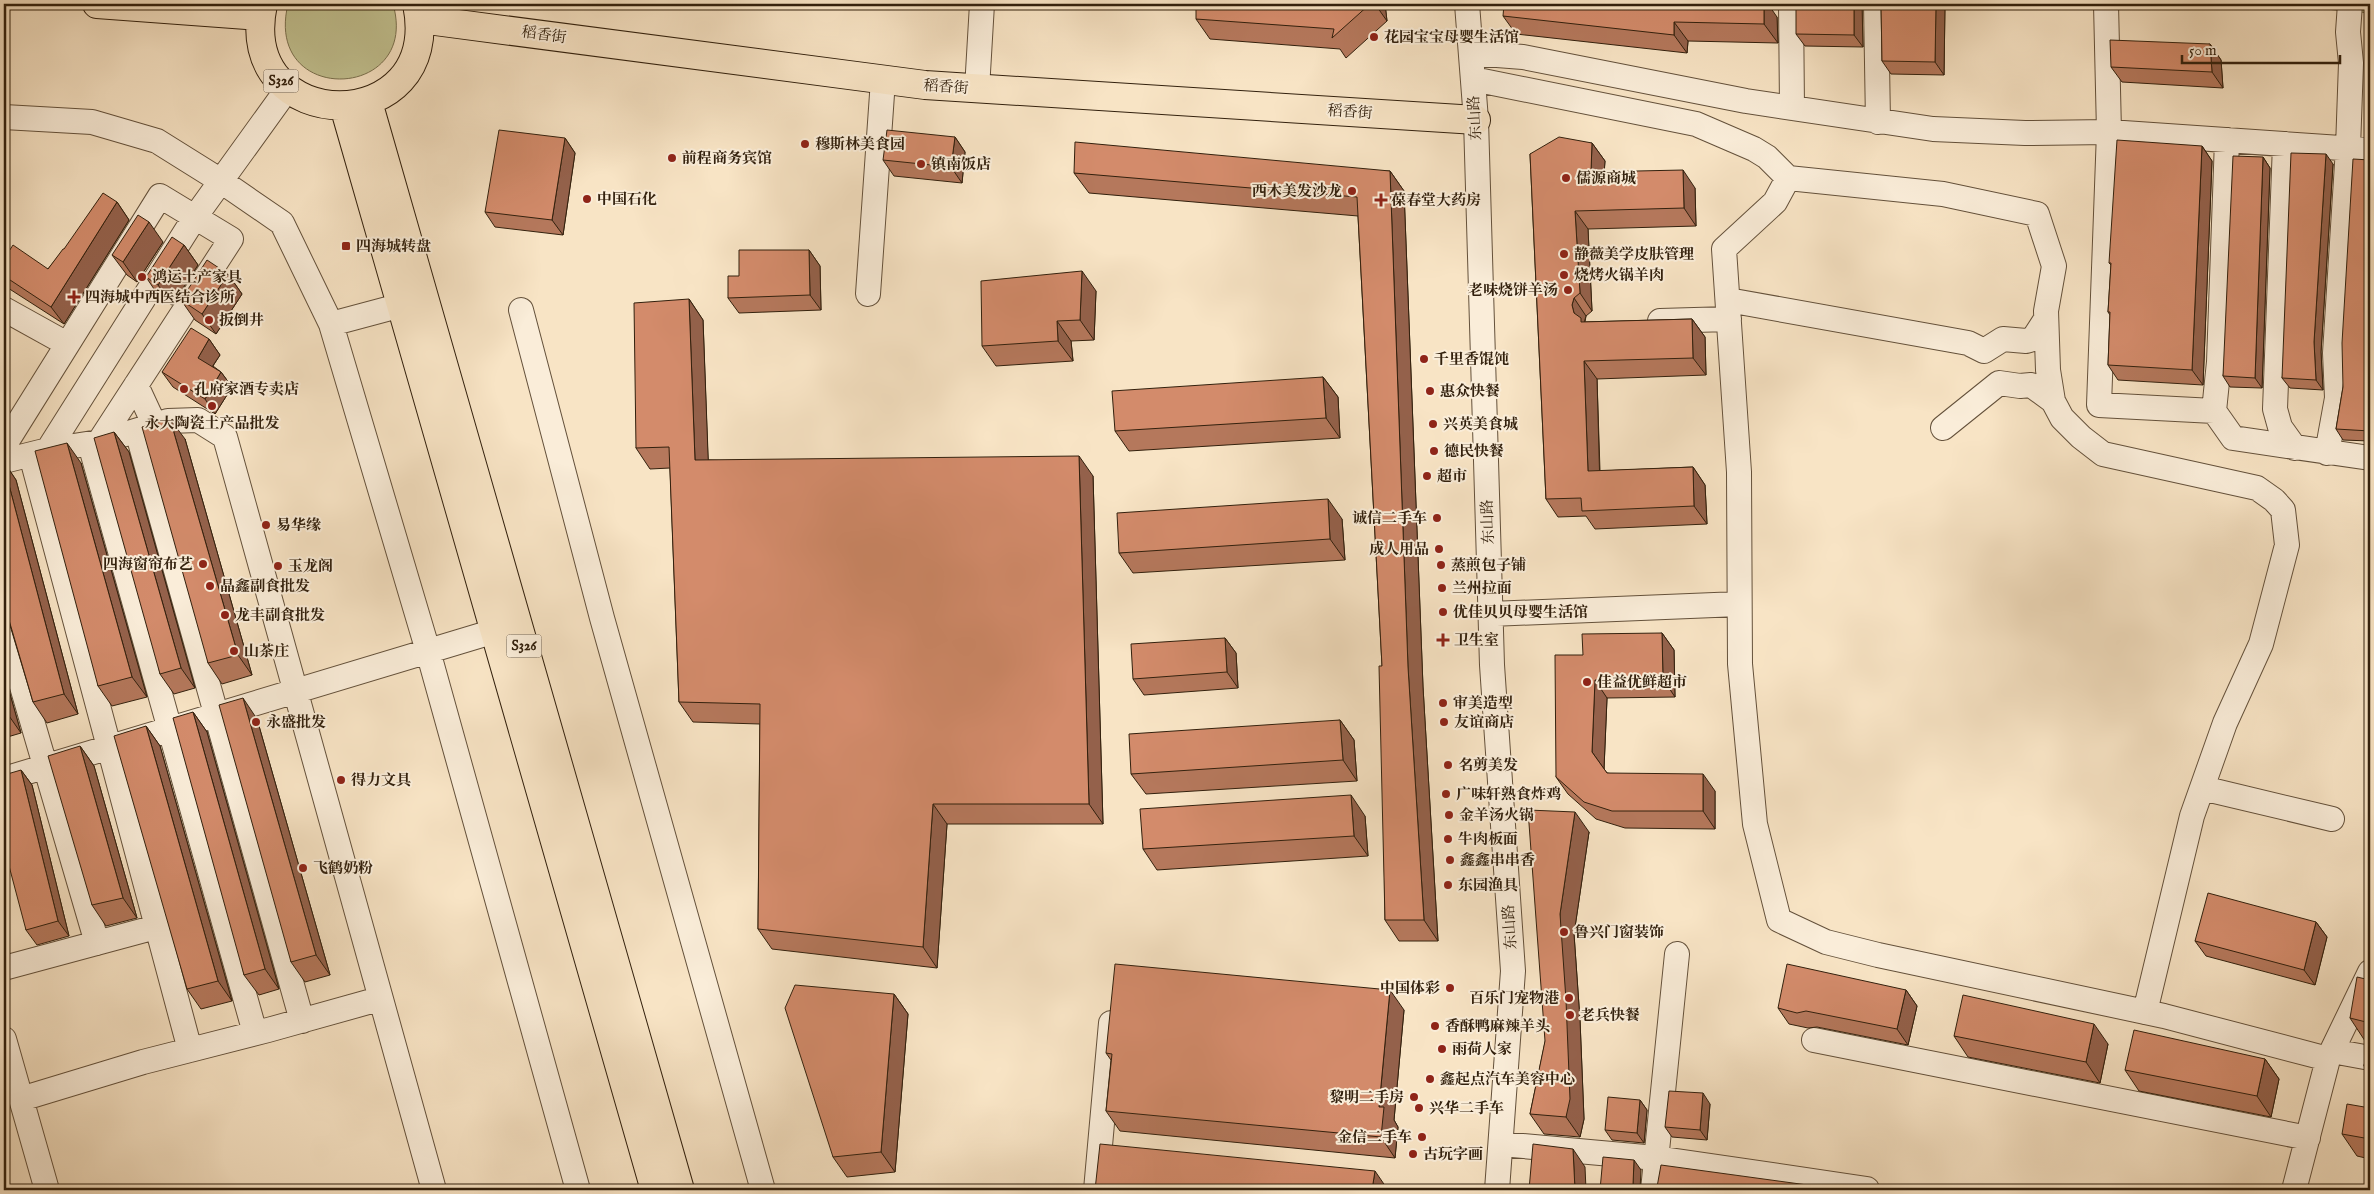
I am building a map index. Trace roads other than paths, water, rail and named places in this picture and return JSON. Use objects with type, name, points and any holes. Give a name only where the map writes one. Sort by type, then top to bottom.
[{"type":"main road","points":[[97,4],[261,10]]},
{"type":"main road","name":"S326","points":[[261,10],[260,34],[262,48],[268,64],[288,88],[316,103],[356,104]]},
{"type":"main road","points":[[356,104],[391,88],[410,66],[417,50],[418,11]]},
{"type":"main road","name":"稻香街","points":[[418,11],[884,80],[977,89],[1476,120]]},
{"type":"main road","name":"S326","points":[[356,104],[402,305],[655,1190]]},
{"type":"main road","name":"S326","points":[[356,104],[680,1190]]},
{"type":"street","points":[[977,89],[982,4]]},
{"type":"street","name":"东山路","points":[[1467,4],[1476,120],[1491,614],[1513,971],[1497,1190]]},
{"type":"street","points":[[1791,4],[1792,108]]},
{"type":"street","points":[[1876,4],[1878,122]]},
{"type":"street","points":[[2106,4],[2109,132],[2099,406],[2214,411]]},
{"type":"street","points":[[2327,453],[2336,398],[2335,353],[2359,149],[2348,32],[2350,4]]},
{"type":"street","points":[[1471,53],[1523,57],[1792,108],[1933,129],[2025,134],[2109,132],[2359,149]]},
{"type":"street","points":[[1473,79],[1696,124],[1754,149],[1767,157],[1788,178],[1943,194],[2037,214],[2054,266],[2046,319],[2048,370],[2053,401],[2062,418],[2081,437],[2103,454],[2257,488],[2274,500],[2283,510],[2287,545],[2261,644],[2224,723],[2192,816],[2145,1012]]},
{"type":"street","points":[[868,294],[884,80]]},
{"type":"street","points":[[190,1050],[109,747],[40,452],[195,217],[288,88]]},
{"type":"street","points":[[4,118],[92,122],[157,141],[221,181],[282,223],[331,324],[428,651],[578,1190]]},
{"type":"street","points":[[2227,140],[2218,362],[2214,411],[2233,438],[2370,458]]},
{"type":"street","points":[[2285,144],[2275,409],[2280,427],[2295,448]]},
{"type":"street","points":[[1788,178],[1775,202],[1724,249],[1739,472],[1740,664],[1755,824],[1779,920],[1826,942],[1878,955],[2145,1012],[2330,1055],[2370,1058]]},
{"type":"street","points":[[4,446],[160,196],[231,239],[136,384],[94,443]]},
{"type":"street","points":[[331,324],[402,305]]},
{"type":"street","points":[[4,309],[67,344]]},
{"type":"street","points":[[1635,322],[1728,309],[1968,343],[1984,351],[2003,339],[2026,341],[2033,338],[2046,319]]},
{"type":"street","points":[[521,310],[602,618],[763,1190]]},
{"type":"street","points":[[1943,428],[1999,383],[2020,386],[2031,385],[2053,401]]},
{"type":"street","points":[[136,384],[153,426],[217,714],[302,1021]]},
{"type":"street","points":[[4,461],[40,452],[94,443],[153,426],[198,420],[225,437],[297,691],[379,999],[434,1190]]},
{"type":"street","points":[[94,443],[170,729],[256,1034]]},
{"type":"street","points":[[1491,614],[1739,604]]},
{"type":"street","points":[[4,624],[97,943]]},
{"type":"street","points":[[4,778],[495,631]]},
{"type":"street","points":[[2202,788],[2332,819]]},
{"type":"street","points":[[4,968],[156,927]]},
{"type":"street","points":[[1653,1190],[1677,954]]},
{"type":"street","points":[[2294,1190],[2330,1055],[2370,973]]},
{"type":"street","points":[[1096,1190],[1113,998]]},
{"type":"street","points":[[21,1099],[143,1062],[256,1034],[379,999]]},
{"type":"street","points":[[4,1039],[47,1190]]},
{"type":"street","points":[[1814,1040],[2308,1138]]},
{"type":"street","points":[[1501,1144],[1656,1158],[1741,1174],[1828,1187],[1866,1189]]},
{"type":"place","name":"花园宝宝母婴生活馆","points":[[1374,37]]},
{"type":"place","name":"穆斯林美食园","points":[[805,144]]},
{"type":"place","name":"前程商务宾馆","points":[[672,158]]},
{"type":"place","name":"镇南饭店","points":[[921,164]]},
{"type":"place","name":"儒源商城","points":[[1566,178]]},
{"type":"place","name":"西木美发沙龙","points":[[1352,191]]},
{"type":"place","name":"中国石化","points":[[587,199]]},
{"type":"place","name":"葆春堂大药房","points":[[1381,200]]},
{"type":"place","name":"四海城转盘","points":[[346,246]]},
{"type":"place","name":"静薇美学皮肤管理","points":[[1564,254]]},
{"type":"place","name":"烧烤火锅羊肉","points":[[1564,275]]},
{"type":"place","name":"鸿运土产家具","points":[[142,277]]},
{"type":"place","name":"老味烧饼羊汤","points":[[1568,290]]},
{"type":"place","name":"四海城中西医结合诊所","points":[[74,297]]},
{"type":"place","name":"扳倒井","points":[[209,320]]},
{"type":"place","name":"千里香馄饨","points":[[1424,359]]},
{"type":"place","name":"孔府家酒专卖店","points":[[184,389]]},
{"type":"place","name":"惠众快餐","points":[[1430,391]]},
{"type":"place","name":"永大陶瓷土产品批发","points":[[212,406]]},
{"type":"place","name":"兴英美食城","points":[[1433,424]]},
{"type":"place","name":"德民快餐","points":[[1434,451]]},
{"type":"place","name":"超市","points":[[1427,476]]},
{"type":"place","name":"诚信二手车","points":[[1437,518]]},
{"type":"place","name":"易华缘","points":[[266,525]]},
{"type":"place","name":"成人用品","points":[[1439,549]]},
{"type":"place","name":"四海窗帘布艺","points":[[203,564]]},
{"type":"place","name":"蒸煎包子铺","points":[[1441,565]]},
{"type":"place","name":"玉龙阁","points":[[278,566]]},
{"type":"place","name":"晶鑫副食批发","points":[[210,586]]},
{"type":"place","name":"兰州拉面","points":[[1442,588]]},
{"type":"place","name":"优佳贝贝母婴生活馆","points":[[1443,612]]},
{"type":"place","name":"龙丰副食批发","points":[[225,615]]},
{"type":"place","name":"卫生室","points":[[1443,640]]},
{"type":"place","name":"山茶庄","points":[[234,651]]},
{"type":"place","name":"佳益优鲜超市","points":[[1587,682]]},
{"type":"place","name":"审美造型","points":[[1443,703]]},
{"type":"place","name":"永盛批发","points":[[256,722]]},
{"type":"place","name":"友谊商店","points":[[1444,722]]},
{"type":"place","name":"名剪美发","points":[[1448,765]]},
{"type":"place","name":"得力文具","points":[[341,780]]},
{"type":"place","name":"广味轩熟食炸鸡","points":[[1446,794]]},
{"type":"place","name":"金羊汤火锅","points":[[1449,815]]},
{"type":"place","name":"牛肉板面","points":[[1448,839]]},
{"type":"place","name":"鑫鑫串串香","points":[[1450,860]]},
{"type":"place","name":"飞鹤奶粉","points":[[303,868]]},
{"type":"place","name":"东园渔具","points":[[1448,885]]},
{"type":"place","name":"鲁兴门窗装饰","points":[[1564,932]]},
{"type":"place","name":"中国体彩","points":[[1450,988]]},
{"type":"place","name":"百乐门宠物港","points":[[1569,998]]},
{"type":"place","name":"老兵快餐","points":[[1570,1015]]},
{"type":"place","name":"香酥鸭麻辣羊头","points":[[1435,1026]]},
{"type":"place","name":"雨荷人家","points":[[1442,1049]]},
{"type":"place","name":"鑫起点汽车美容中心","points":[[1430,1079]]},
{"type":"place","name":"黎明二手房","points":[[1414,1097]]},
{"type":"place","name":"兴华二手车","points":[[1419,1108]]},
{"type":"place","name":"金信二手车","points":[[1422,1137]]},
{"type":"place","name":"古玩字画","points":[[1413,1154]]}]
